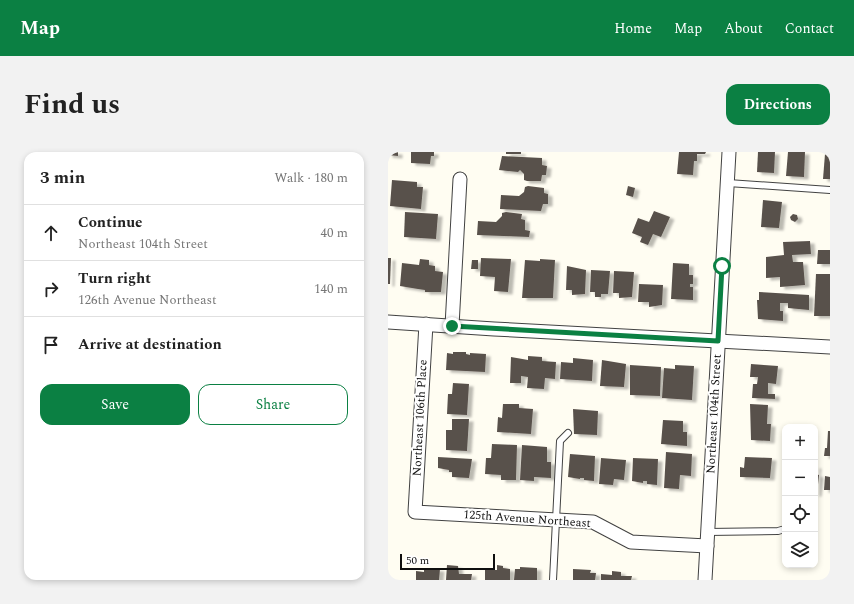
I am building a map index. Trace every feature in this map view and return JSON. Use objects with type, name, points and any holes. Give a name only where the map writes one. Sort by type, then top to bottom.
[{"type":"street","name":"Northeast 104th Street","points":[[705,580],[729,152]]},
{"type":"street","points":[[452,326],[460,179]]},
{"type":"street","points":[[388,322],[830,347]]},
{"type":"street","name":"Northeast 106th Place","points":[[415,512],[426,324]]},
{"type":"street","name":"125th Avenue Northeast","points":[[415,512],[593,522],[631,542],[707,546]]},
{"type":"lane","points":[[728,183],[830,190]]},
{"type":"lane","points":[[553,580],[560,441],[568,433]]},
{"type":"lane","points":[[707,532],[782,530]]},
{"type":"building","points":[[388,152],[398,152],[398,156],[388,155]]},
{"type":"building","points":[[411,152],[434,152],[434,156],[431,156],[430,164],[411,163]]},
{"type":"building","points":[[506,152],[521,152],[521,154],[506,154]]},
{"type":"building","points":[[679,152],[706,152],[705,154],[697,154],[697,161],[694,161],[693,175],[677,174]]},
{"type":"building","points":[[758,152],[775,152],[774,173],[757,172]]},
{"type":"building","points":[[788,152],[805,152],[804,177],[786,176]]},
{"type":"building","points":[[825,154],[830,155],[830,179],[823,179]]},
{"type":"building","points":[[502,156],[542,158],[542,165],[547,166],[546,175],[542,175],[541,181],[527,181],[524,180],[524,174],[520,170],[518,172],[499,170]]},
{"type":"building","points":[[392,180],[417,182],[417,187],[423,187],[421,209],[390,206]]},
{"type":"building","points":[[628,186],[635,188],[633,197],[626,195]]},
{"type":"building","points":[[525,187],[544,188],[544,193],[548,194],[548,204],[543,204],[541,211],[500,209],[501,195],[519,196],[524,192]]},
{"type":"building","points":[[763,200],[782,202],[779,228],[761,227]]},
{"type":"building","points":[[654,211],[670,217],[661,237],[653,234],[648,245],[640,242],[642,237],[632,233],[638,218],[649,222]]},
{"type":"building","points":[[405,212],[438,214],[436,239],[404,237]]},
{"type":"building","points":[[502,213],[522,214],[521,219],[525,220],[525,230],[530,231],[529,237],[477,235],[478,221],[496,222],[502,216]]},
{"type":"building","points":[[793,214],[797,215],[798,219],[795,222],[791,220],[790,217]]},
{"type":"building","points":[[810,241],[811,254],[792,255],[793,262],[803,262],[805,285],[780,287],[780,277],[766,278],[766,257],[784,255],[783,242]]},
{"type":"building","points":[[818,250],[830,250],[830,264],[817,264]]},
{"type":"building","points":[[388,258],[391,258],[390,284],[388,284]]},
{"type":"building","points":[[481,258],[511,259],[508,292],[494,291],[495,277],[480,276]]},
{"type":"building","points":[[420,259],[429,260],[429,265],[435,266],[435,271],[443,272],[441,292],[425,292],[425,290],[400,286],[402,263],[419,265]]},
{"type":"building","points":[[540,259],[555,260],[553,298],[522,298],[525,260],[540,261]]},
{"type":"building","points":[[472,260],[478,260],[478,269],[471,269]]},
{"type":"building","points":[[673,263],[689,264],[689,275],[693,275],[693,284],[690,284],[690,287],[693,287],[693,300],[671,299]]},
{"type":"building","points":[[567,266],[586,270],[585,294],[572,295],[572,290],[566,290]]},
{"type":"building","points":[[591,270],[610,271],[608,294],[601,294],[601,297],[595,297],[595,292],[590,292]]},
{"type":"building","points":[[614,271],[634,272],[632,297],[619,298],[619,293],[613,293]]},
{"type":"building","points":[[816,274],[830,274],[830,316],[814,316]]},
{"type":"building","points":[[639,284],[663,285],[662,305],[649,307],[649,302],[638,302]]},
{"type":"building","points":[[759,292],[809,295],[809,310],[788,308],[788,303],[780,303],[780,311],[783,311],[783,321],[758,319],[757,300],[759,300]]},
{"type":"building","points":[[453,352],[466,352],[466,354],[470,355],[470,353],[486,354],[485,372],[446,370],[447,353],[453,354]]},
{"type":"building","points":[[528,356],[542,357],[542,361],[556,362],[555,379],[545,378],[544,389],[527,388],[528,377],[521,376],[521,383],[510,383],[511,357],[528,360]]},
{"type":"building","points":[[573,358],[593,360],[592,381],[560,379],[561,362],[573,363]]},
{"type":"building","points":[[602,360],[626,364],[624,387],[600,386]]},
{"type":"building","points":[[751,364],[778,366],[776,384],[768,383],[768,394],[775,394],[775,399],[752,398],[753,384],[757,384],[758,377],[750,377]]},
{"type":"building","points":[[630,365],[661,367],[660,396],[630,395]]},
{"type":"building","points":[[675,365],[694,366],[692,400],[662,398],[664,368],[675,369]]},
{"type":"building","points":[[453,383],[469,384],[467,415],[447,414],[448,394],[452,394]]},
{"type":"building","points":[[503,404],[519,404],[519,408],[533,409],[531,434],[497,432],[498,417],[502,418]]},
{"type":"building","points":[[750,404],[768,405],[767,424],[771,424],[770,441],[751,440]]},
{"type":"building","points":[[573,409],[598,411],[597,435],[574,434]]},
{"type":"building","points":[[452,419],[469,419],[467,451],[446,450],[446,430],[452,430]]},
{"type":"building","points":[[663,420],[683,421],[683,432],[687,432],[687,446],[661,444]]},
{"type":"building","points":[[828,431],[830,431],[830,456],[824,456],[825,448],[827,448]]},
{"type":"building","points":[[492,444],[517,445],[516,480],[501,480],[501,475],[485,474],[486,458],[491,458]]},
{"type":"building","points":[[522,445],[547,447],[547,462],[551,462],[551,478],[534,477],[534,481],[520,480]]},
{"type":"building","points":[[666,452],[692,454],[691,476],[680,475],[679,489],[664,488]]},
{"type":"building","points":[[570,454],[595,456],[594,481],[584,480],[584,478],[580,479],[568,477]]},
{"type":"building","points":[[438,457],[472,459],[469,478],[452,477],[452,472],[449,472],[449,470],[438,468]]},
{"type":"building","points":[[745,457],[772,458],[770,478],[740,477],[740,467],[744,468]]},
{"type":"building","points":[[601,458],[626,460],[624,480],[614,479],[613,485],[599,484]]},
{"type":"building","points":[[633,458],[658,459],[657,485],[647,484],[647,481],[643,481],[643,483],[632,481]]},
{"type":"building","points":[[825,476],[830,477],[830,490],[824,490]]},
{"type":"building","points":[[447,565],[458,566],[459,574],[472,574],[471,580],[446,580]]},
{"type":"building","points":[[497,565],[510,569],[510,580],[485,580],[485,570],[497,570]]},
{"type":"building","points":[[520,567],[537,568],[537,580],[514,580],[515,569],[520,569]]},
{"type":"building","points":[[424,568],[440,569],[439,580],[416,580],[416,571],[424,572]]},
{"type":"building","points":[[573,569],[591,570],[590,573],[596,573],[595,580],[573,580]]},
{"type":"building","points":[[612,571],[621,572],[621,576],[632,576],[631,580],[601,580],[601,574],[612,575]]},
{"type":"route","points":[[452,326],[718,341],[722,266]]}]
